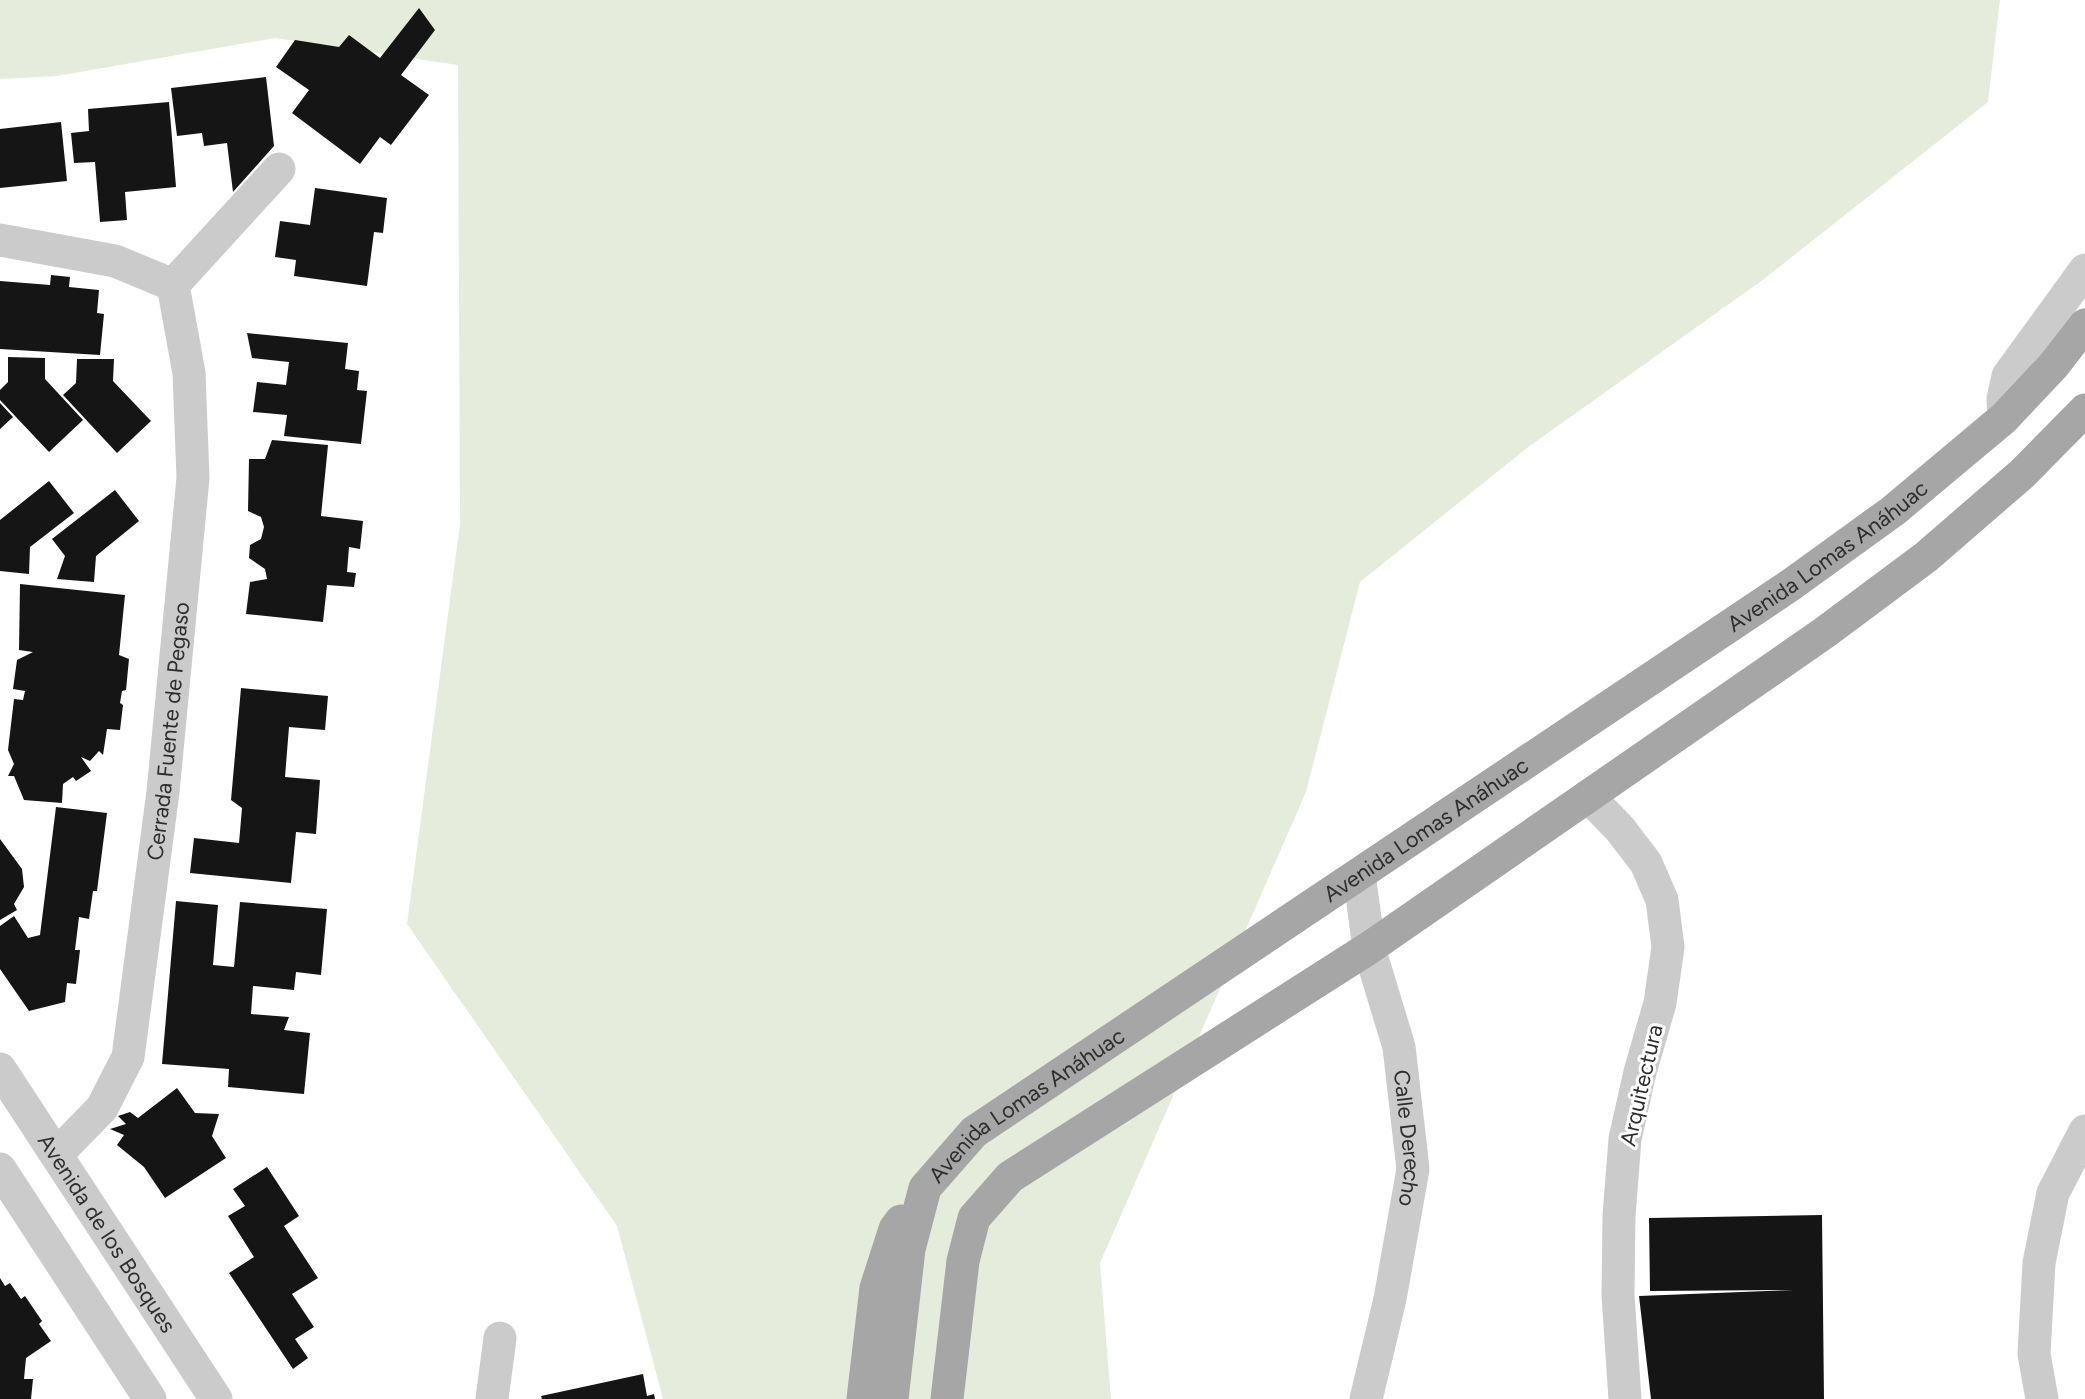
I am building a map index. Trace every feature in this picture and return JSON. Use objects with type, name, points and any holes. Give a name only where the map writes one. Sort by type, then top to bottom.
[{"type":"main road","name":"Avenida Lomas Anáhuac","points":[[892,1399],[909,1249],[925,1188],[974,1132],[1792,584],[1893,511],[2004,418],[2053,366],[2085,325]]},
{"type":"main road","name":"Avenida Lomas Anáhuac","points":[[947,1399],[963,1261],[974,1218],[1010,1176],[1369,948],[1824,633],[1926,557],[2023,473],[2085,410]]},
{"type":"main road","points":[[862,1399],[876,1288],[895,1229],[925,1188]]},
{"type":"street","points":[[0,240],[115,261],[173,285],[279,169]]},
{"type":"street","points":[[2004,418],[2003,399],[2008,376],[2085,270]]},
{"type":"street","name":"Cerrada Fuente de Pegaso","points":[[57,1154],[102,1108],[129,1057],[163,792],[193,478],[189,373],[173,285]]},
{"type":"street","name":"Arquitectura","points":[[1588,796],[1620,829],[1646,863],[1662,900],[1668,947],[1660,1003],[1640,1071],[1625,1139],[1619,1216],[1618,1295],[1625,1399]]},
{"type":"street","name":"Calle Derecho","points":[[1359,874],[1369,948],[1400,1047],[1413,1169],[1390,1299],[1366,1399]]},
{"type":"street","name":"Avenida de los Bosques","points":[[0,1069],[216,1399]]},
{"type":"street","points":[[2042,1399],[2034,1354],[2039,1263],[2053,1193],[2085,1131]]},
{"type":"street","points":[[0,1169],[150,1399]]},
{"type":"street","points":[[492,1399],[500,1338]]},
{"type":"green space","points":[[0,0],[2000,0],[1988,102],[1764,279],[1527,448],[1360,582],[1306,792],[1100,1263],[1111,1399],[663,1399],[617,1226],[407,924],[460,524],[458,65],[275,38],[57,76],[0,79]]},
{"type":"building","points":[[419,8],[435,30],[401,75],[429,95],[391,145],[380,137],[360,164],[292,113],[309,90],[276,67],[295,40],[339,47],[349,35],[380,58]]},
{"type":"building","points":[[266,77],[274,146],[233,192],[227,143],[204,146],[202,133],[177,136],[171,88]]},
{"type":"building","points":[[169,102],[176,187],[125,192],[127,220],[100,222],[95,162],[74,163],[71,133],[89,131],[88,109]]},
{"type":"building","points":[[61,122],[67,181],[0,188],[0,129]]},
{"type":"building","points":[[315,188],[387,198],[383,233],[374,232],[367,286],[294,276],[296,260],[275,257],[280,221],[310,225]]},
{"type":"building","points":[[51,275],[70,277],[69,287],[99,290],[97,313],[104,314],[100,355],[0,349],[0,281],[50,285]]},
{"type":"building","points":[[247,333],[348,343],[345,369],[359,371],[357,390],[367,391],[361,444],[284,436],[287,415],[253,412],[257,382],[286,385],[289,362],[252,358]]},
{"type":"building","points":[[8,357],[45,358],[45,379],[83,420],[49,452],[0,400],[0,390],[8,382]]},
{"type":"building","points":[[77,359],[114,359],[113,381],[151,421],[117,453],[63,395],[76,383]]},
{"type":"building","points":[[0,403],[13,417],[0,429]]},
{"type":"building","points":[[272,440],[328,445],[321,516],[363,521],[360,549],[349,547],[347,572],[356,573],[354,587],[327,585],[323,622],[246,614],[250,582],[267,579],[265,569],[249,558],[250,545],[261,539],[264,527],[261,517],[248,511],[249,459],[265,459]]},
{"type":"building","points":[[49,481],[74,513],[30,547],[29,574],[0,571],[0,520]]},
{"type":"building","points":[[115,490],[139,521],[96,556],[94,582],[57,579],[65,556],[52,539]]},
{"type":"building","points":[[20,584],[125,595],[119,655],[129,659],[126,690],[122,691],[120,703],[123,705],[120,730],[107,729],[103,755],[99,751],[90,761],[81,757],[91,771],[76,781],[73,777],[63,784],[62,803],[24,800],[14,776],[8,776],[14,764],[8,750],[14,699],[23,700],[25,691],[13,689],[17,660],[33,652],[19,650]]},
{"type":"building","points":[[241,688],[328,696],[325,730],[289,727],[285,777],[320,780],[316,834],[296,832],[291,883],[190,873],[194,838],[239,843],[242,808],[231,800]]},
{"type":"building","points":[[56,807],[107,813],[97,891],[93,891],[89,919],[79,917],[75,950],[80,950],[76,984],[67,983],[65,1002],[29,1011],[0,969],[0,926],[14,916],[28,938],[40,935]]},
{"type":"building","points":[[0,839],[22,869],[24,887],[14,904],[17,910],[0,920]]},
{"type":"building","points":[[176,901],[218,905],[213,965],[234,967],[240,902],[327,909],[321,975],[296,972],[294,990],[253,986],[251,1014],[289,1017],[284,1030],[310,1033],[304,1094],[228,1087],[229,1069],[162,1064]]},
{"type":"building","points":[[177,1088],[195,1113],[219,1114],[212,1136],[226,1158],[165,1198],[144,1167],[117,1145],[124,1135],[110,1129],[126,1124],[118,1116],[130,1112],[138,1118]]},
{"type":"building","points":[[267,1167],[299,1216],[284,1226],[318,1278],[292,1294],[314,1327],[295,1339],[308,1358],[293,1369],[229,1273],[254,1257],[228,1216],[245,1206],[233,1189]]},
{"type":"building","points":[[1822,1215],[1824,1399],[1651,1399],[1639,1296],[1794,1290],[1650,1291],[1649,1218]]},
{"type":"building","points":[[0,1278],[5,1286],[10,1283],[21,1299],[25,1296],[42,1321],[39,1324],[51,1341],[26,1358],[24,1379],[33,1379],[31,1399],[0,1399]]},
{"type":"building","points":[[643,1374],[647,1396],[654,1394],[655,1399],[542,1399],[541,1396]]}]
